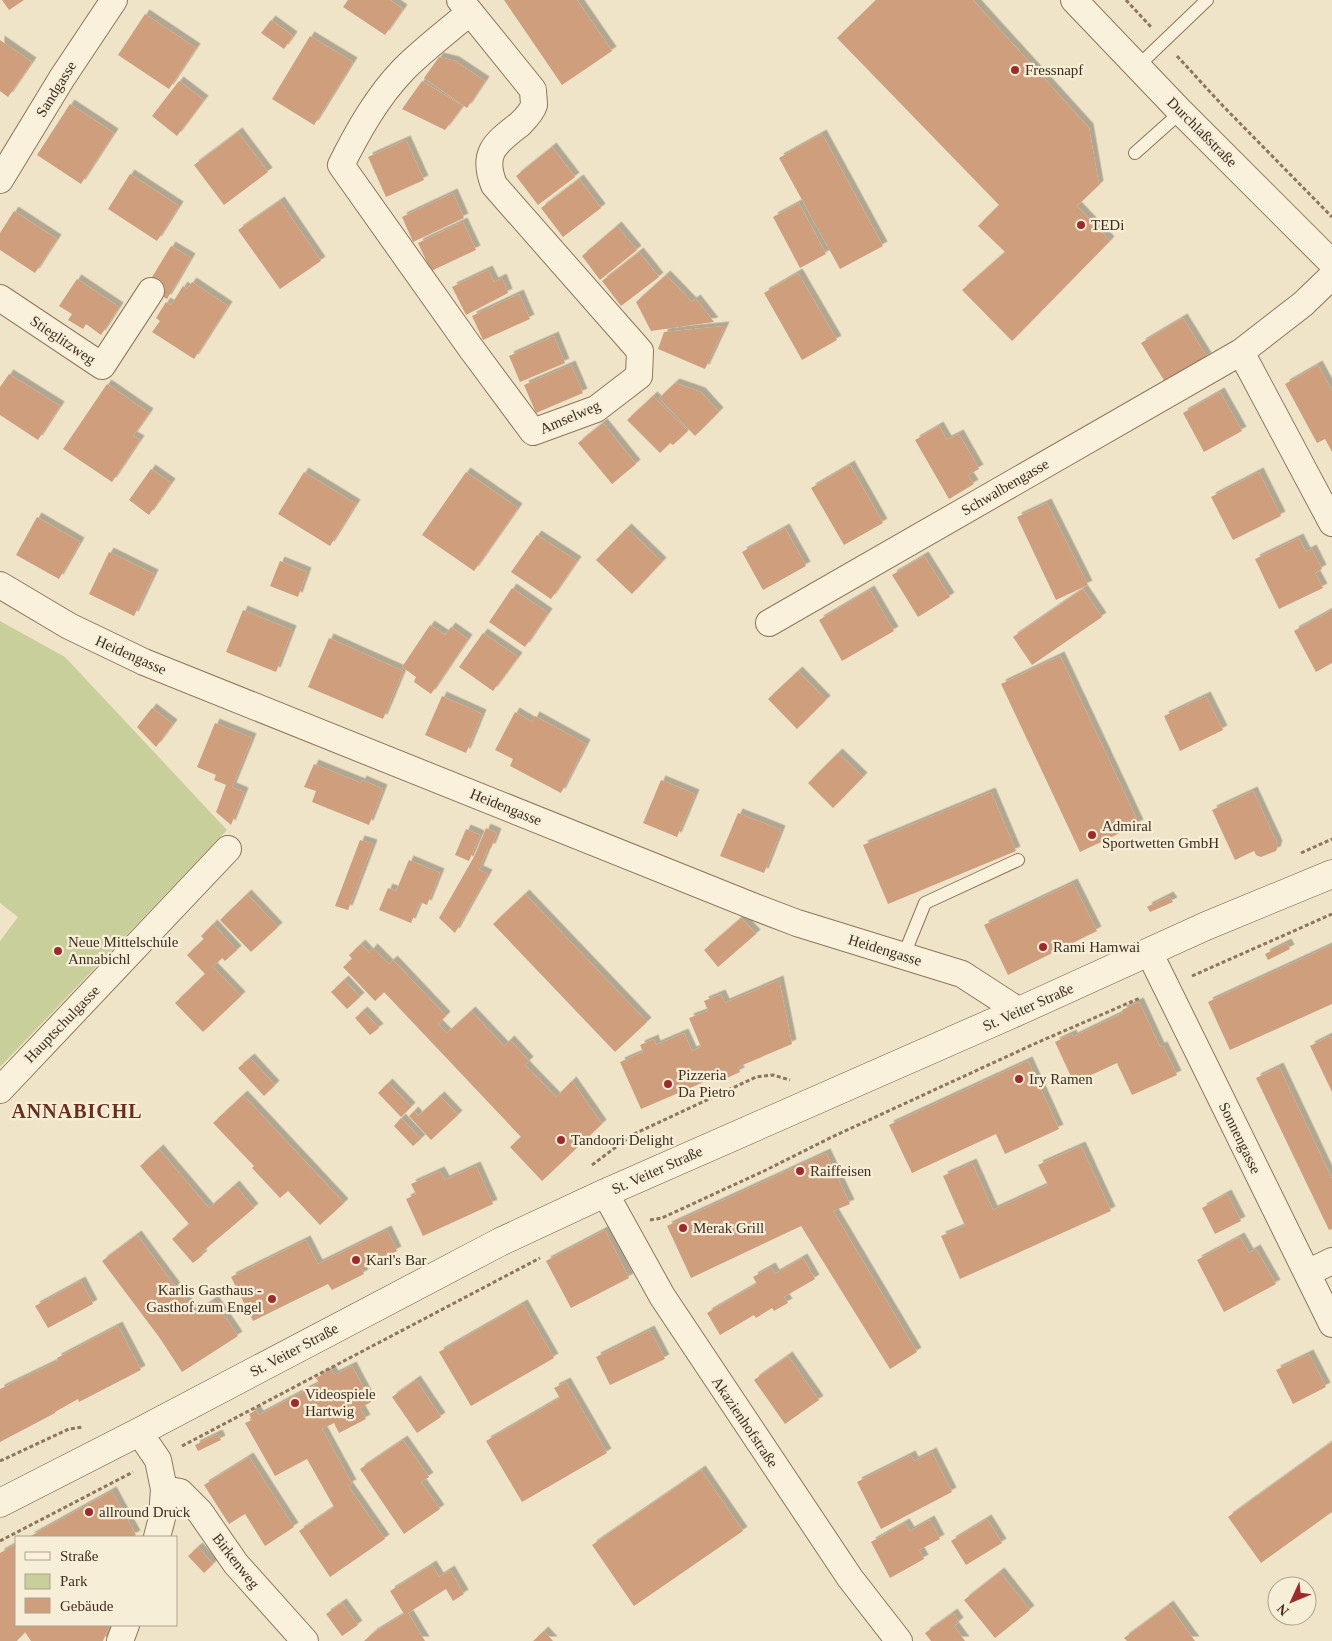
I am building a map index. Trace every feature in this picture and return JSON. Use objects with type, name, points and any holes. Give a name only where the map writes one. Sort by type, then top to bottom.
[{"type":"main road","name":"St. Veiter Straße","points":[[3,1498],[139,1432],[500,1242],[605,1193],[1019,1011],[1148,952],[1332,874]]},
{"type":"street","name":"Sandgasse","points":[[0,180],[62,78],[114,0]]},
{"type":"street","name":"Durchlaßstraße","points":[[1074,0],[1181,112],[1332,263]]},
{"type":"street","name":"Amselweg","points":[[465,6],[533,90],[534,106],[526,119],[496,143],[490,153],[488,163],[494,184],[640,351],[639,376],[596,409],[533,432],[470,347],[342,165],[358,132],[390,85],[465,6]]},
{"type":"street","name":"Schwalbengasse","points":[[769,623],[1241,352],[1303,304],[1332,276]]},
{"type":"street","name":"Stieglitzweg","points":[[0,298],[102,366],[151,291]]},
{"type":"street","points":[[1241,352],[1332,523]]},
{"type":"street","name":"Heidengasse","points":[[0,585],[69,626],[144,662],[745,904],[797,923],[962,974],[1019,1011]]},
{"type":"street","name":"Hauptschulgasse","points":[[0,1090],[228,849]]},
{"type":"street","name":"Sonnengasse","points":[[1148,952],[1332,1324]]},
{"type":"street","name":"Akazienhofstraße","points":[[605,1193],[662,1296],[729,1399],[850,1578],[899,1641]]},
{"type":"street","points":[[1308,1273],[1332,1261]]},
{"type":"street","points":[[139,1432],[158,1460],[164,1488],[162,1518],[157,1536]]},
{"type":"street","name":"Birkenweg","points":[[164,1488],[180,1492],[200,1512],[236,1564],[305,1641]]},
{"type":"street","points":[[120,1641],[126,1626]]},
{"type":"lane","points":[[1138,66],[1207,0]]},
{"type":"lane","points":[[1135,153],[1181,112]]},
{"type":"lane","points":[[903,957],[925,903],[1018,860]]},
{"type":"path","points":[[1126,0],[1223,106],[1332,217]]},
{"type":"path","points":[[623,1226],[662,1218],[1034,1044],[1332,914]]},
{"type":"path","points":[[0,1541],[158,1460],[204,1433],[541,1257]]},
{"type":"green space","name":"Neue Mittelschule Annabichl","points":[[0,621],[65,657],[227,830],[0,1067],[0,941],[18,917],[0,903]]},
{"type":"building","points":[[2,0],[24,0],[9,10]]},
{"type":"building","points":[[348,0],[390,0],[403,9],[385,35],[343,7]]},
{"type":"building","points":[[504,0],[577,0],[612,51],[562,85]]},
{"type":"building","points":[[876,0],[973,0],[1089,128],[1099,185],[1077,206],[1110,241],[1012,341],[962,290],[1005,252],[978,226],[999,205],[837,38]]},
{"type":"building","points":[[145,14],[196,48],[169,89],[118,55]]},
{"type":"building","points":[[271,20],[293,36],[284,49],[261,33]]},
{"type":"building","points":[[310,36],[353,62],[314,125],[272,99]]},
{"type":"building","points":[[0,40],[32,62],[8,97],[0,91]]},
{"type":"building","points":[[439,57],[455,61],[485,81],[467,108],[424,78]]},
{"type":"building","points":[[179,81],[204,100],[177,136],[152,116]]},
{"type":"building","points":[[422,81],[463,106],[445,130],[402,109]]},
{"type":"building","points":[[70,104],[114,133],[81,184],[37,155]]},
{"type":"building","points":[[238,132],[268,172],[224,205],[194,165]]},
{"type":"building","points":[[822,134],[883,246],[840,269],[779,158]]},
{"type":"building","points":[[406,140],[424,180],[386,197],[368,157]]},
{"type":"building","points":[[552,147],[575,177],[538,205],[516,176]]},
{"type":"building","points":[[130,174],[179,206],[157,241],[108,209]]},
{"type":"building","points":[[579,179],[601,208],[563,237],[541,208]]},
{"type":"building","points":[[453,193],[464,218],[413,242],[402,217]]},
{"type":"building","points":[[280,201],[321,261],[280,289],[238,230]]},
{"type":"building","points":[[799,203],[826,254],[800,268],[773,217]]},
{"type":"building","points":[[14,211],[57,239],[35,273],[0,250],[0,233]]},
{"type":"building","points":[[463,222],[476,250],[431,271],[418,243]]},
{"type":"building","points":[[617,226],[637,250],[600,280],[582,256]]},
{"type":"building","points":[[171,246],[191,258],[167,299],[146,287]]},
{"type":"building","points":[[639,252],[659,277],[621,306],[602,281]]},
{"type":"building","points":[[488,270],[494,282],[502,278],[508,293],[466,315],[452,287]]},
{"type":"building","points":[[798,273],[837,340],[802,360],[764,293]]},
{"type":"building","points":[[666,275],[692,302],[696,299],[714,322],[651,331],[636,302]]},
{"type":"building","points":[[77,279],[119,307],[101,335],[86,324],[83,329],[68,320],[72,314],[59,306]]},
{"type":"building","points":[[192,282],[228,306],[194,359],[152,332],[160,321],[156,318],[166,302],[171,305],[183,286],[187,289]]},
{"type":"building","points":[[519,294],[530,319],[483,340],[472,316]]},
{"type":"building","points":[[1183,318],[1207,357],[1165,382],[1141,343]]},
{"type":"building","points":[[725,326],[705,369],[658,349],[664,332]]},
{"type":"building","points":[[554,336],[565,363],[520,382],[509,356]]},
{"type":"building","points":[[571,365],[583,393],[536,413],[524,385]]},
{"type":"building","points":[[1318,365],[1332,391],[1332,452],[1325,439],[1317,443],[1285,384]]},
{"type":"building","points":[[9,374],[60,406],[38,440],[0,415],[0,387]]},
{"type":"building","points":[[675,383],[701,392],[719,412],[695,436],[659,398]]},
{"type":"building","points":[[107,384],[149,413],[133,436],[140,440],[112,482],[63,449]]},
{"type":"building","points":[[1220,392],[1242,431],[1204,452],[1183,413]]},
{"type":"building","points":[[653,396],[688,431],[673,445],[670,443],[660,453],[627,420]]},
{"type":"building","points":[[603,423],[636,464],[612,484],[578,443]]},
{"type":"building","points":[[939,426],[947,440],[959,434],[979,469],[968,475],[974,484],[949,499],[915,440]]},
{"type":"building","points":[[850,465],[883,523],[844,545],[811,488]]},
{"type":"building","points":[[151,469],[171,483],[149,515],[129,500]]},
{"type":"building","points":[[304,472],[356,504],[330,546],[278,514]]},
{"type":"building","points":[[466,472],[518,508],[474,571],[422,535]]},
{"type":"building","points":[[1259,472],[1281,516],[1233,540],[1211,497]]},
{"type":"building","points":[[1047,503],[1088,585],[1056,600],[1017,517]]},
{"type":"building","points":[[37,517],[80,542],[59,579],[16,555]]},
{"type":"building","points":[[627,528],[662,562],[632,594],[596,560]]},
{"type":"building","points":[[785,528],[806,566],[763,590],[742,552]]},
{"type":"building","points":[[537,535],[577,561],[551,599],[511,572]]},
{"type":"building","points":[[1299,538],[1306,552],[1312,549],[1322,569],[1315,573],[1323,588],[1279,609],[1255,559]]},
{"type":"building","points":[[109,552],[154,574],[134,616],[89,594]]},
{"type":"building","points":[[924,556],[950,597],[918,617],[892,575]]},
{"type":"building","points":[[280,561],[307,572],[298,597],[270,586]]},
{"type":"building","points":[[512,588],[548,613],[525,647],[489,622]]},
{"type":"building","points":[[1083,589],[1102,617],[1032,665],[1013,637]]},
{"type":"building","points":[[870,590],[894,631],[842,661],[819,620]]},
{"type":"building","points":[[243,610],[292,630],[276,672],[226,652]]},
{"type":"building","points":[[1332,610],[1332,663],[1316,672],[1294,631]]},
{"type":"building","points":[[430,625],[445,635],[451,627],[468,639],[431,694],[414,682],[416,677],[402,667]]},
{"type":"building","points":[[483,633],[518,657],[493,691],[459,667]]},
{"type":"building","points":[[329,638],[403,671],[383,719],[308,687]]},
{"type":"building","points":[[1060,656],[1139,824],[1080,852],[1001,684]]},
{"type":"building","points":[[798,671],[826,700],[797,729],[768,699]]},
{"type":"building","points":[[442,696],[482,714],[466,753],[425,735]]},
{"type":"building","points":[[1206,696],[1223,730],[1180,751],[1164,716]]},
{"type":"building","points":[[152,708],[173,724],[156,747],[137,727]]},
{"type":"building","points":[[515,712],[532,722],[535,716],[586,744],[561,793],[510,766],[513,759],[495,750]]},
{"type":"building","points":[[215,723],[252,738],[232,787],[244,792],[231,825],[216,812],[226,785],[214,780],[216,775],[197,767]]},
{"type":"building","points":[[838,753],[863,777],[833,808],[808,783]]},
{"type":"building","points":[[314,764],[361,783],[362,780],[383,789],[369,825],[312,802],[316,791],[304,787]]},
{"type":"building","points":[[661,780],[695,794],[677,837],[643,823]]},
{"type":"building","points":[[1253,791],[1278,845],[1276,851],[1261,857],[1256,855],[1254,851],[1235,860],[1212,810]]},
{"type":"building","points":[[991,792],[1016,851],[888,904],[863,845]]},
{"type":"building","points":[[738,813],[781,830],[764,873],[720,856]]},
{"type":"building","points":[[486,828],[497,833],[491,848],[488,848],[479,870],[488,874],[455,933],[439,918],[475,855]]},
{"type":"building","points":[[466,829],[480,835],[469,861],[455,855]]},
{"type":"building","points":[[360,840],[373,844],[348,910],[335,906]]},
{"type":"building","points":[[409,860],[440,873],[427,905],[420,902],[411,923],[379,910],[388,888],[396,891]]},
{"type":"building","points":[[1073,883],[1097,931],[1008,975],[984,925]]},
{"type":"building","points":[[247,894],[278,927],[251,952],[220,920]]},
{"type":"building","points":[[525,894],[647,1022],[615,1052],[493,924]]},
{"type":"building","points":[[1169,896],[1173,902],[1150,912],[1147,907]]},
{"type":"building","points":[[741,918],[756,934],[718,967],[704,950]]},
{"type":"building","points":[[213,924],[237,950],[225,961],[222,958],[213,967],[241,996],[203,1032],[175,1003],[205,974],[187,955],[204,939],[201,936]]},
{"type":"building","points":[[1287,943],[1290,949],[1268,960],[1265,954]]},
{"type":"building","points":[[361,944],[369,953],[373,948],[389,964],[393,960],[446,1016],[438,1024],[447,1033],[471,1011],[504,1046],[510,1040],[529,1061],[525,1065],[556,1097],[572,1081],[602,1124],[542,1181],[510,1147],[521,1137],[384,992],[375,1001],[343,967],[352,959],[349,955]]},
{"type":"building","points":[[1332,945],[1332,1004],[1230,1050],[1208,1002]]},
{"type":"building","points":[[344,980],[360,997],[347,1009],[331,992]]},
{"type":"building","points":[[779,980],[792,1044],[738,1067],[740,1072],[727,1078],[725,1073],[641,1109],[620,1062],[643,1052],[640,1045],[654,1039],[656,1045],[684,1033],[692,1051],[701,1047],[689,1018],[708,1011],[704,1001],[721,994],[725,1003]]},
{"type":"building","points":[[1139,1002],[1160,1047],[1163,1046],[1177,1075],[1132,1095],[1117,1063],[1074,1083],[1055,1042],[1072,1034],[1073,1037],[1123,1013],[1122,1010]]},
{"type":"building","points":[[363,1011],[379,1028],[370,1035],[355,1018]]},
{"type":"building","points":[[1330,1036],[1332,1039],[1332,1092],[1310,1046]]},
{"type":"building","points":[[250,1058],[275,1085],[264,1096],[238,1068]]},
{"type":"building","points":[[1028,1061],[1059,1129],[1005,1154],[996,1134],[912,1173],[889,1125]]},
{"type":"building","points":[[1279,1067],[1332,1179],[1332,1229],[1329,1230],[1256,1078]]},
{"type":"building","points":[[388,1083],[411,1107],[401,1117],[378,1093]]},
{"type":"building","points":[[243,1095],[344,1203],[320,1225],[288,1191],[280,1198],[252,1168],[254,1166],[213,1123]]},
{"type":"building","points":[[440,1096],[458,1115],[431,1140],[409,1116],[414,1111],[418,1116]]},
{"type":"building","points":[[401,1118],[421,1139],[413,1146],[394,1126]]},
{"type":"building","points":[[1081,1146],[1111,1211],[960,1279],[941,1236],[965,1226],[943,1176],[972,1163],[993,1210],[1048,1185],[1038,1165]]},
{"type":"building","points":[[159,1149],[209,1208],[235,1185],[254,1208],[201,1253],[203,1255],[193,1263],[172,1239],[189,1224],[140,1166]]},
{"type":"building","points":[[826,1153],[850,1204],[833,1211],[917,1352],[890,1369],[801,1226],[691,1278],[667,1226]]},
{"type":"building","points":[[476,1166],[493,1204],[423,1236],[406,1199],[416,1194],[411,1184],[440,1171],[445,1180]]},
{"type":"building","points":[[1227,1194],[1241,1221],[1215,1234],[1202,1208]]},
{"type":"building","points":[[387,1230],[397,1251],[361,1268],[364,1274],[332,1290],[328,1284],[253,1321],[231,1277],[306,1240],[318,1264]]},
{"type":"building","points":[[605,1230],[629,1278],[571,1308],[546,1261]]},
{"type":"building","points":[[137,1235],[195,1313],[214,1300],[238,1336],[182,1372],[159,1337],[102,1261]]},
{"type":"building","points":[[1240,1237],[1249,1253],[1256,1249],[1276,1284],[1224,1312],[1197,1260]]},
{"type":"building","points":[[803,1258],[815,1279],[784,1297],[788,1303],[774,1311],[772,1308],[756,1318],[754,1315],[720,1335],[707,1313],[757,1284],[753,1277],[771,1267],[775,1274]]},
{"type":"building","points":[[81,1281],[93,1304],[48,1328],[35,1306]]},
{"type":"building","points":[[523,1304],[554,1358],[471,1406],[439,1352]]},
{"type":"building","points":[[118,1326],[141,1370],[79,1402],[78,1399],[0,1442],[0,1389],[58,1361],[57,1358]]},
{"type":"building","points":[[650,1330],[665,1359],[610,1385],[596,1357]]},
{"type":"building","points":[[1309,1354],[1326,1387],[1293,1404],[1276,1370]]},
{"type":"building","points":[[788,1356],[819,1400],[785,1424],[754,1380]]},
{"type":"building","points":[[352,1366],[371,1402],[360,1408],[366,1419],[339,1433],[334,1423],[322,1429],[352,1484],[348,1486],[385,1539],[330,1577],[299,1531],[334,1507],[307,1459],[275,1476],[245,1423],[252,1420],[249,1414],[256,1410],[259,1415],[319,1383],[316,1378],[331,1370],[334,1375]]},
{"type":"building","points":[[416,1380],[441,1417],[417,1433],[392,1397]]},
{"type":"building","points":[[566,1382],[607,1453],[522,1502],[486,1441],[560,1398],[554,1388]]},
{"type":"building","points":[[218,1434],[221,1440],[198,1451],[195,1445]]},
{"type":"building","points":[[403,1440],[429,1477],[421,1482],[440,1509],[404,1534],[360,1469]]},
{"type":"building","points":[[1332,1442],[1332,1512],[1261,1563],[1228,1517]]},
{"type":"building","points":[[932,1452],[952,1492],[881,1529],[857,1482],[911,1455],[914,1461]]},
{"type":"building","points":[[249,1457],[294,1527],[265,1546],[245,1514],[229,1524],[204,1485]]},
{"type":"building","points":[[701,1470],[743,1531],[634,1606],[592,1545]]},
{"type":"building","points":[[112,1491],[136,1535],[134,1536],[31,1536]]},
{"type":"building","points":[[987,1519],[1002,1543],[966,1565],[951,1541]]},
{"type":"building","points":[[930,1520],[940,1539],[919,1550],[924,1559],[890,1578],[871,1542],[905,1523],[910,1531]]},
{"type":"building","points":[[15,1545],[15,1626],[110,1626],[103,1641],[31,1641],[25,1632],[17,1641],[0,1641],[0,1553]]},
{"type":"building","points":[[198,1547],[213,1564],[204,1573],[188,1556]]},
{"type":"building","points":[[432,1565],[439,1577],[450,1570],[464,1594],[453,1601],[446,1589],[408,1613],[425,1641],[364,1641],[373,1633],[404,1614],[390,1591]]},
{"type":"building","points":[[1000,1572],[1030,1610],[995,1638],[964,1600]]},
{"type":"building","points":[[342,1603],[358,1625],[342,1636],[326,1614]]},
{"type":"building","points":[[1169,1605],[1195,1641],[1127,1641],[1124,1638]]},
{"type":"building","points":[[953,1613],[959,1622],[954,1626],[965,1641],[931,1641],[925,1633]]},
{"type":"building","points":[[544,1631],[553,1641],[533,1641]]},
{"type":"place","name":"Fressnapf","points":[[1015,70]]},
{"type":"place","name":"TEDi","points":[[1081,225]]},
{"type":"place","name":"Admiral Sportwetten GmbH","points":[[1092,835]]},
{"type":"place","name":"Rami Hamwai","points":[[1043,947]]},
{"type":"place","name":"Neue Mittelschule Annabichl","points":[[58,951]]},
{"type":"place","name":"Iry Ramen","points":[[1019,1079]]},
{"type":"place","name":"Pizzeria Da Pietro","points":[[668,1084]]},
{"type":"place","name":"Tandoori Delight","points":[[561,1140]]},
{"type":"place","name":"Raiffeisen","points":[[800,1171]]},
{"type":"place","name":"Merak Grill","points":[[683,1228]]},
{"type":"place","name":"Karl's Bar","points":[[356,1260]]},
{"type":"place","name":"Karlis Gasthaus - Gasthof zum Engel","points":[[272,1299]]},
{"type":"place","name":"Videospiele Hartwig","points":[[295,1403]]},
{"type":"place","name":"allround Druck","points":[[89,1512]]},
{"type":"district","name":"ANNABICHL","points":[[77,1111]]}]
